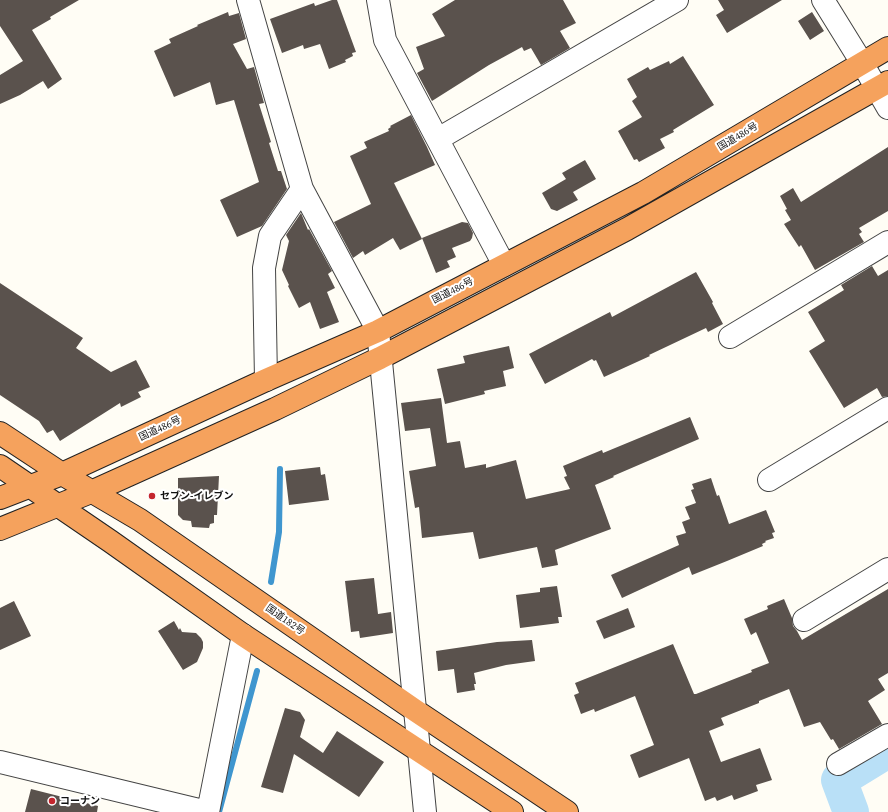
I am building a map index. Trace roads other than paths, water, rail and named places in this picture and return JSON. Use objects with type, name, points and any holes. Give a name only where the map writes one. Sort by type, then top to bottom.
[{"type":"highway","name":"国道486号","points":[[0,498],[62,474],[266,380],[378,331],[643,193],[888,48]]},
{"type":"highway","points":[[0,529],[91,492],[275,409],[380,358],[627,229],[882,86]]},
{"type":"highway","name":"国道182号","points":[[0,433],[62,474],[140,520],[416,711],[567,812]]},
{"type":"highway","points":[[0,466],[243,635],[512,812]]},
{"type":"street","points":[[248,0],[302,189],[378,331],[425,812]]},
{"type":"street","points":[[438,140],[677,0]]},
{"type":"street","points":[[823,0],[862,63],[882,86],[888,108]]},
{"type":"street","points":[[384,2],[385,40],[504,265]]},
{"type":"street","points":[[266,380],[264,268],[270,236],[302,189]]},
{"type":"street","points":[[730,337],[888,242]]},
{"type":"street","points":[[769,480],[888,408]]},
{"type":"street","points":[[804,620],[888,569]]},
{"type":"street","points":[[0,762],[207,812],[243,635]]},
{"type":"street","points":[[838,764],[888,735]]},
{"type":"waterway","points":[[271,582],[279,532],[280,469]]},
{"type":"waterway","points":[[219,812],[257,671]]},
{"type":"waterway","points":[[851,812],[839,780],[888,750]]},
{"type":"place","name":"セブン-イレブン","points":[[152,496]]},
{"type":"place","name":"コーナン","points":[[52,801]]}]
